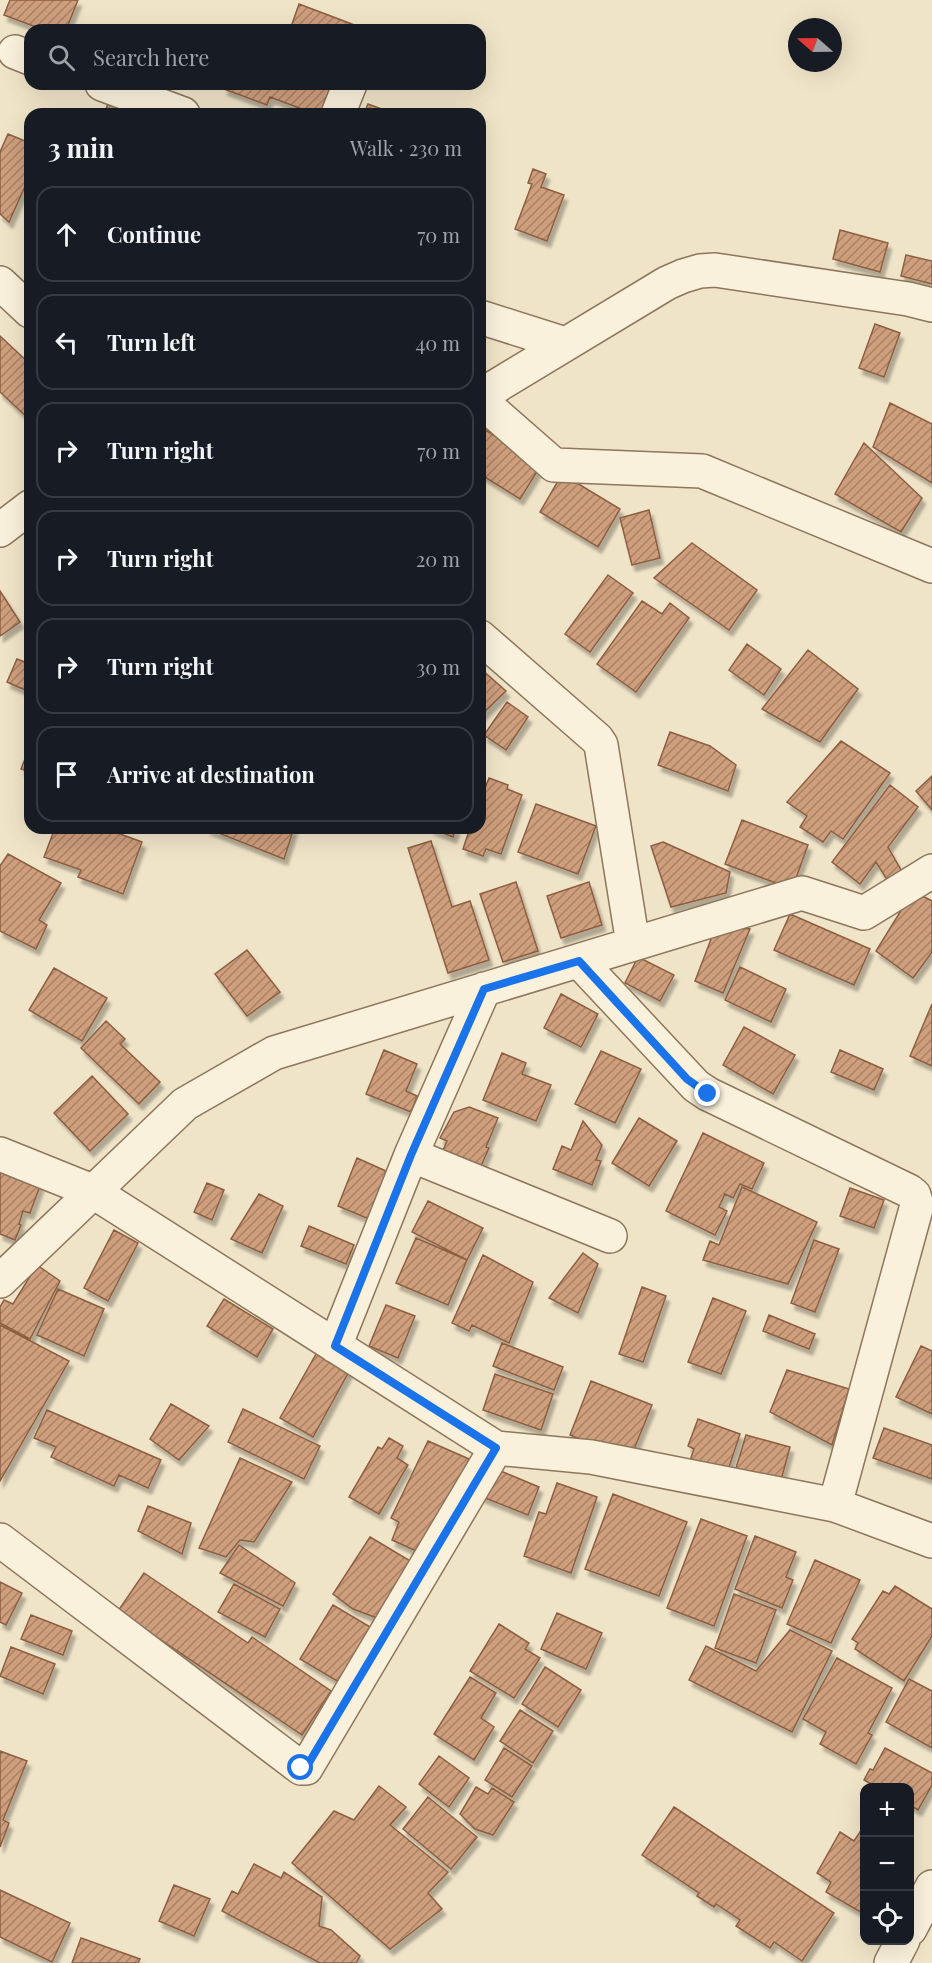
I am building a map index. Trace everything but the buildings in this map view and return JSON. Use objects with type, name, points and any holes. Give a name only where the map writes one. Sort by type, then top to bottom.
[{"type":"street","points":[[118,90],[167,108]]},
{"type":"street","points":[[340,108],[348,90]]},
{"type":"street","points":[[486,394],[667,283],[700,271],[727,272],[908,299],[932,305]]},
{"type":"street","points":[[0,283],[24,305]]},
{"type":"street","points":[[486,319],[565,345]]},
{"type":"street","points":[[486,403],[554,465],[702,471],[932,566]]},
{"type":"street","points":[[0,530],[24,512]]},
{"type":"street","points":[[486,642],[597,739],[601,746],[633,944]]},
{"type":"street","points":[[0,1281],[185,1104],[274,1053],[802,893],[864,913],[932,871]]},
{"type":"street","points":[[579,961],[696,1086],[708,1094],[923,1190],[917,1205],[921,1235],[835,1505]]},
{"type":"street","points":[[335,1346],[411,1155],[484,989]]},
{"type":"street","points":[[0,1154],[92,1191],[496,1448],[591,1457],[835,1505],[932,1541]]},
{"type":"street","points":[[411,1155],[610,1236]]},
{"type":"street","points":[[0,1540],[301,1768],[306,1768],[496,1448]]},
{"type":"street","points":[[914,1920],[932,1887]]},
{"type":"street","points":[[891,1963],[901,1945]]},
{"type":"route","points":[[301,1768],[306,1768],[496,1448],[335,1346],[411,1155],[484,989],[579,961],[687,1079],[708,1094]]}]
